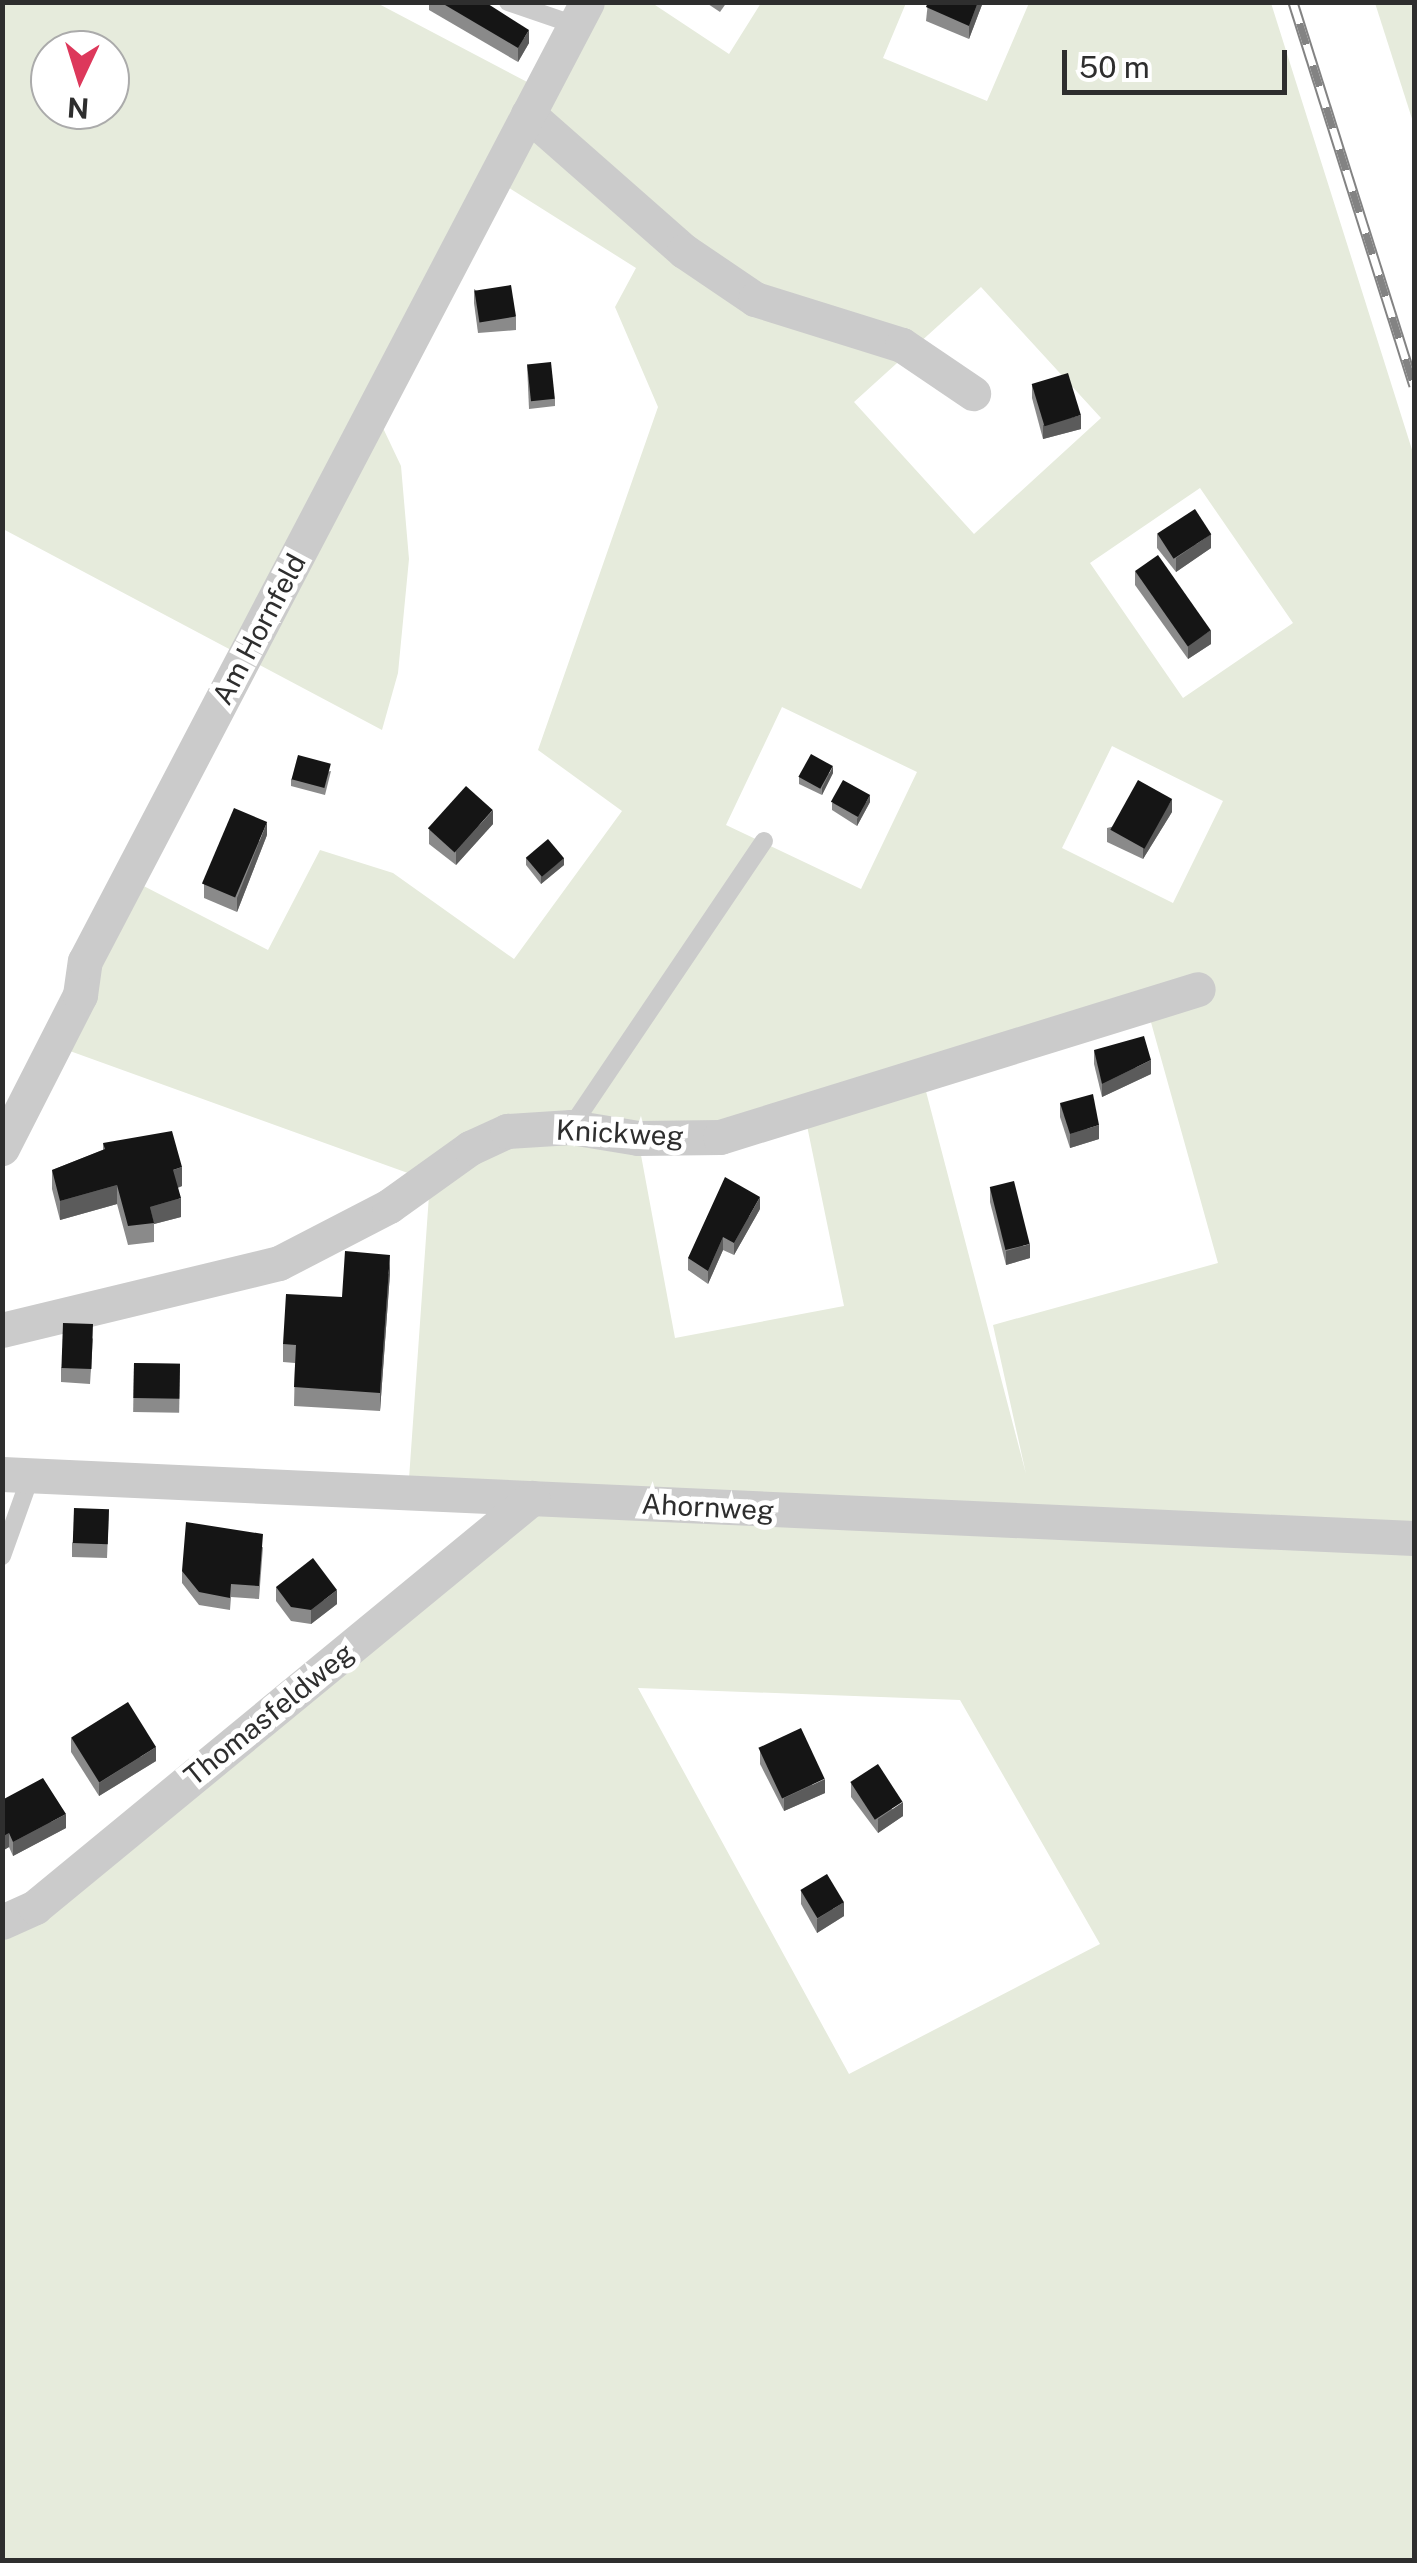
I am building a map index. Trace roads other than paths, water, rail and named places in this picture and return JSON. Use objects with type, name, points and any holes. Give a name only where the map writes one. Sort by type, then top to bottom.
[{"type":"street","name":"Am Hornfeld","points":[[2,1148],[80,995],[85,961],[581,14]]},
{"type":"street","points":[[528,114],[684,252],[755,299],[902,345],[972,393]]},
{"type":"street","name":"Knickweg","points":[[2,1330],[280,1263],[389,1206],[470,1148],[507,1130],[572,1127],[638,1138],[720,1137],[1198,989]]},
{"type":"street","name":"Ahornweg","points":[[16,1474],[1414,1538]]},
{"type":"street","name":"Thomasfeldweg","points":[[2,1922],[36,1907],[532,1498]]},
{"type":"lane","points":[[508,2],[581,14]]},
{"type":"lane","points":[[572,1127],[764,841]]},
{"type":"lane","points":[[2,1556],[16,1474]]},
{"type":"railway","points":[[1293,2],[1414,385]]}]
